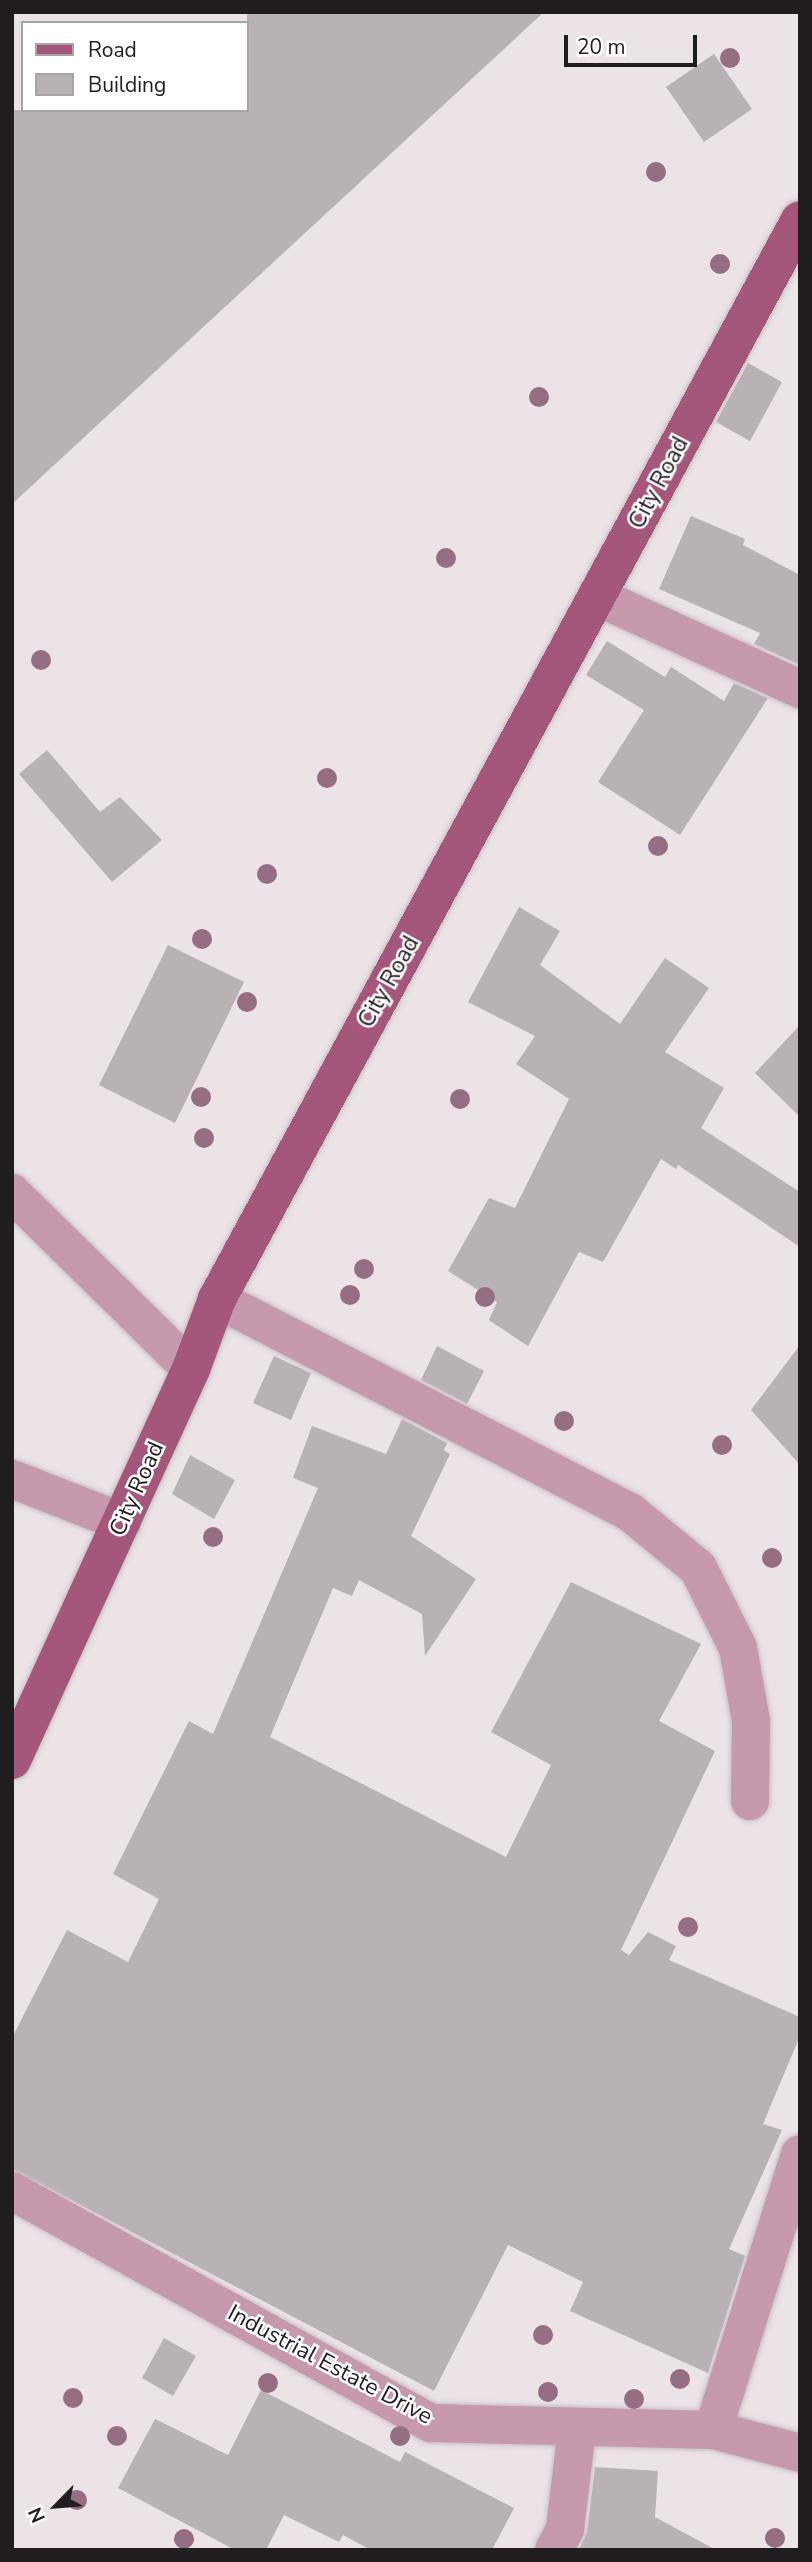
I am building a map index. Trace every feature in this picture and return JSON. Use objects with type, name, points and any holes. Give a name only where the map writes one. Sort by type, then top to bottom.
[{"type":"main road","name":"City Road","points":[[12,1760],[191,1369],[217,1299],[800,220]]},
{"type":"street","points":[[598,597],[800,688]]},
{"type":"street","points":[[12,1193],[191,1369]]},
{"type":"street","points":[[217,1299],[631,1513],[698,1568],[737,1648],[751,1721],[751,1801]]},
{"type":"street","points":[[12,1479],[121,1522]]},
{"type":"street","points":[[713,2430],[800,2154]]},
{"type":"street","name":"Industrial Estate Drive","points":[[12,2191],[431,2423],[577,2429],[713,2430],[800,2454]]},
{"type":"street","points":[[554,2550],[565,2529],[577,2429]]},
{"type":"building","points":[[247,12],[544,12],[12,504],[12,110],[248,112]]},
{"type":"building","points":[[714,54],[752,109],[704,142],[666,87]]},
{"type":"building","points":[[748,363],[782,382],[750,441],[716,422]]},
{"type":"building","points":[[691,516],[745,539],[743,545],[800,575],[800,665],[754,644],[760,633],[659,589]]},
{"type":"building","points":[[607,641],[665,677],[671,667],[724,701],[734,683],[768,698],[680,835],[598,782],[644,710],[586,675]]},
{"type":"building","points":[[47,750],[100,812],[120,797],[162,840],[112,882],[19,774]]},
{"type":"building","points":[[519,907],[560,931],[540,965],[620,1024],[665,958],[709,988],[665,1052],[724,1088],[701,1128],[800,1192],[800,1247],[678,1165],[676,1169],[661,1159],[603,1262],[579,1252],[528,1346],[489,1320],[497,1302],[448,1271],[489,1198],[515,1208],[569,1099],[516,1064],[535,1036],[468,1002]]},
{"type":"building","points":[[168,945],[244,982],[175,1123],[99,1085]]},
{"type":"building","points":[[800,1025],[800,1117],[755,1073]]},
{"type":"building","points":[[800,1345],[800,1465],[751,1410]]},
{"type":"building","points":[[437,1346],[484,1371],[467,1404],[421,1380]]},
{"type":"building","points":[[274,1356],[311,1373],[291,1420],[253,1403]]},
{"type":"building","points":[[402,1419],[447,1443],[444,1450],[450,1454],[411,1536],[476,1579],[425,1656],[422,1614],[359,1580],[352,1596],[333,1588],[270,1737],[506,1857],[551,1765],[491,1732],[571,1582],[701,1644],[659,1721],[715,1751],[621,1950],[629,1955],[648,1932],[676,1946],[669,1960],[800,2017],[800,2036],[763,2124],[782,2130],[729,2249],[745,2256],[708,2373],[570,2311],[583,2282],[508,2245],[434,2391],[12,2169],[12,2038],[67,1930],[128,1962],[159,1899],[113,1874],[189,1721],[213,1734],[318,1488],[293,1478],[312,1426],[386,1454]]},
{"type":"building","points":[[190,1455],[235,1480],[214,1519],[172,1494]]},
{"type":"building","points":[[164,2338],[196,2356],[173,2396],[142,2378]]},
{"type":"building","points":[[261,2390],[400,2462],[405,2452],[514,2508],[492,2550],[371,2550],[343,2535],[339,2542],[284,2515],[266,2550],[235,2550],[118,2488],[155,2419],[228,2455]]},
{"type":"building","points":[[595,2467],[658,2471],[655,2517],[716,2550],[579,2550],[587,2532]]}]
